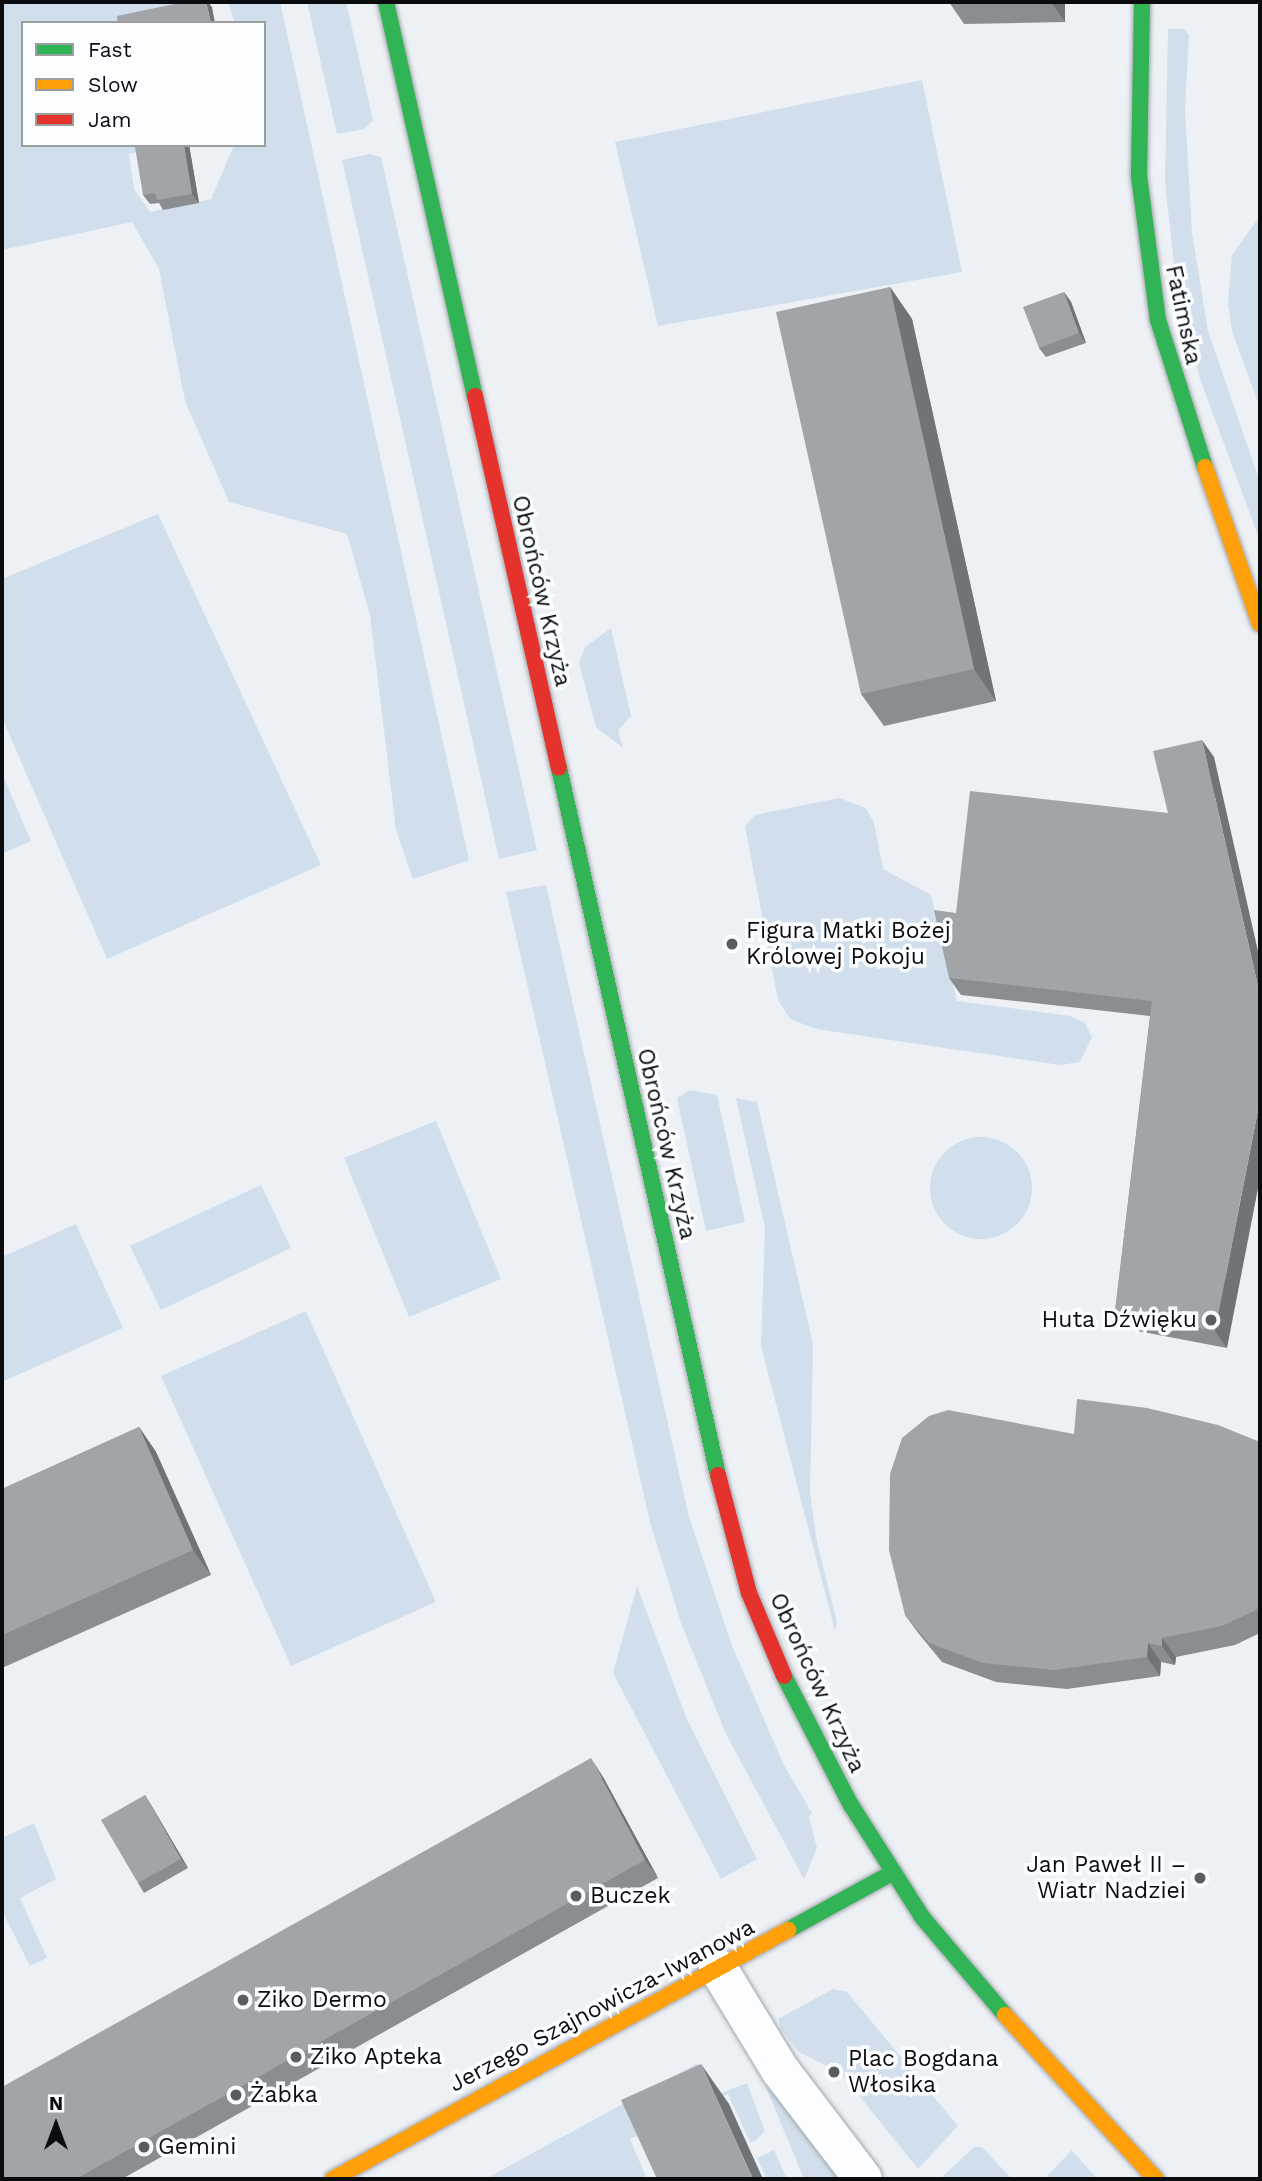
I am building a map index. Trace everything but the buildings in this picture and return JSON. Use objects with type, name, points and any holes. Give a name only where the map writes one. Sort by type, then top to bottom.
[{"type":"street","name":"Obrońców Krzyża","points":[[386,2],[727,1515],[749,1593],[776,1661],[851,1805],[892,1873],[972,1978],[1156,2179]]},
{"type":"street","name":"Fatimska","points":[[1142,2],[1139,176],[1158,320],[1174,380],[1260,624]]},
{"type":"street","name":"Jerzego Szajnowicza-Iwanowa","points":[[334,2179],[892,1873]]},
{"type":"street","points":[[718,1968],[780,2070],[863,2179]]},
{"type":"shaded area","points":[[2,2],[211,2],[127,21],[21,21],[21,147],[163,147],[129,154],[134,189],[150,212],[211,199],[233,147],[266,147],[266,21],[234,21],[228,2],[280,2],[469,860],[413,879],[396,830],[370,615],[347,534],[229,502],[185,401],[159,269],[132,222],[2,250]]},
{"type":"shaded area","points":[[307,2],[346,2],[373,120],[364,129],[337,134]]},
{"type":"shaded area","points":[[1168,29],[1184,29],[1189,35],[1185,109],[1192,233],[1208,331],[1260,482],[1260,541],[1200,379],[1177,292],[1165,182]]},
{"type":"shaded area","points":[[922,80],[962,272],[658,326],[615,142]]},
{"type":"shaded area","points":[[370,154],[381,157],[537,850],[499,859],[342,160]]},
{"type":"shaded area","points":[[1260,216],[1260,408],[1232,331],[1228,304],[1232,255]]},
{"type":"shaded area","points":[[158,514],[321,865],[107,959],[2,718],[2,579]]},
{"type":"shaded area","points":[[611,628],[631,716],[618,730],[623,748],[596,727],[579,663],[585,647]]},
{"type":"shaded area","points":[[2,774],[31,841],[2,854]]},
{"type":"shaded area","points":[[839,798],[866,808],[874,823],[883,869],[931,895],[957,1001],[1070,1016],[1085,1023],[1092,1037],[1080,1062],[1060,1065],[816,1029],[790,1019],[778,1000],[745,826],[755,815]]},
{"type":"shaded area","points":[[546,885],[689,1517],[732,1646],[784,1765],[812,1813],[809,1817],[817,1848],[804,1879],[726,1734],[681,1623],[650,1522],[506,892]]},
{"type":"shaded area","points":[[690,1090],[717,1095],[745,1222],[706,1231],[677,1098]]},
{"type":"shaded area","points":[[736,1098],[757,1102],[813,1344],[810,1493],[817,1542],[837,1622],[835,1631],[761,1346],[765,1228]]},
{"type":"shaded area","points":[[436,1121],[501,1279],[409,1317],[344,1158]]},
{"type":"shaded area","points":[[981,1137],[1000,1141],[1017,1152],[1028,1169],[1032,1188],[1028,1207],[1017,1224],[1000,1235],[981,1239],[962,1235],[945,1224],[934,1207],[930,1188],[934,1169],[945,1152],[962,1141]]},
{"type":"shaded area","points":[[261,1185],[291,1248],[161,1310],[130,1246]]},
{"type":"shaded area","points":[[76,1224],[123,1328],[2,1382],[2,1257]]},
{"type":"shaded area","points":[[306,1311],[436,1602],[291,1666],[161,1376]]},
{"type":"shaded area","points":[[637,1586],[686,1717],[757,1859],[721,1879],[613,1673]]},
{"type":"shaded area","points":[[34,1823],[56,1879],[20,1898],[47,1958],[30,1966],[2,1911],[2,1838]]},
{"type":"shaded area","points":[[833,1989],[847,1992],[958,2126],[918,2169],[841,2073],[799,2052],[781,2029],[778,2019]]},
{"type":"shaded area","points":[[698,2063],[716,2095],[747,2083],[765,2131],[755,2141],[750,2142],[728,2094],[630,2139],[647,2179],[485,2179]]},
{"type":"shaded area","points":[[765,2085],[796,2116],[843,2179],[804,2179]]},
{"type":"shaded area","points":[[974,2147],[982,2147],[1012,2179],[940,2179]]},
{"type":"shaded area","points":[[774,2150],[787,2179],[767,2179],[757,2158]]},
{"type":"shaded area","points":[[1072,2150],[1098,2179],[1050,2179],[1047,2176]]},
{"type":"traffic: fast","points":[[386,2],[475,396]]},
{"type":"traffic: fast","points":[[1142,2],[1139,176],[1158,320],[1205,467]]},
{"type":"traffic: fast","points":[[559,768],[718,1475]]},
{"type":"traffic: fast","points":[[784,1676],[851,1805],[922,1917],[1005,2015]]},
{"type":"traffic: fast","points":[[788,1930],[892,1873]]},
{"type":"traffic: slow","points":[[1205,467],[1260,624]]},
{"type":"traffic: slow","points":[[333,2179],[788,1930]]},
{"type":"traffic: slow","points":[[1005,2015],[1156,2179]]},
{"type":"traffic: jam","points":[[475,396],[559,768]]},
{"type":"traffic: jam","points":[[718,1475],[749,1593],[784,1676]]},
{"type":"place","name":"Figura Matki Bożej Królowej Pokoju","points":[[732,944]]},
{"type":"place","name":"Huta Dźwięku","points":[[1211,1320]]},
{"type":"place","name":"Jan Paweł II – Wiatr Nadziei","points":[[1200,1878]]},
{"type":"place","name":"Buczek","points":[[576,1896]]},
{"type":"place","name":"Ziko Dermo","points":[[243,2000]]},
{"type":"place","name":"Ziko Apteka","points":[[296,2057]]},
{"type":"place","name":"Plac Bogdana Włosika","points":[[834,2072]]},
{"type":"place","name":"Żabka","points":[[236,2095]]},
{"type":"place","name":"Gemini","points":[[144,2147]]}]
